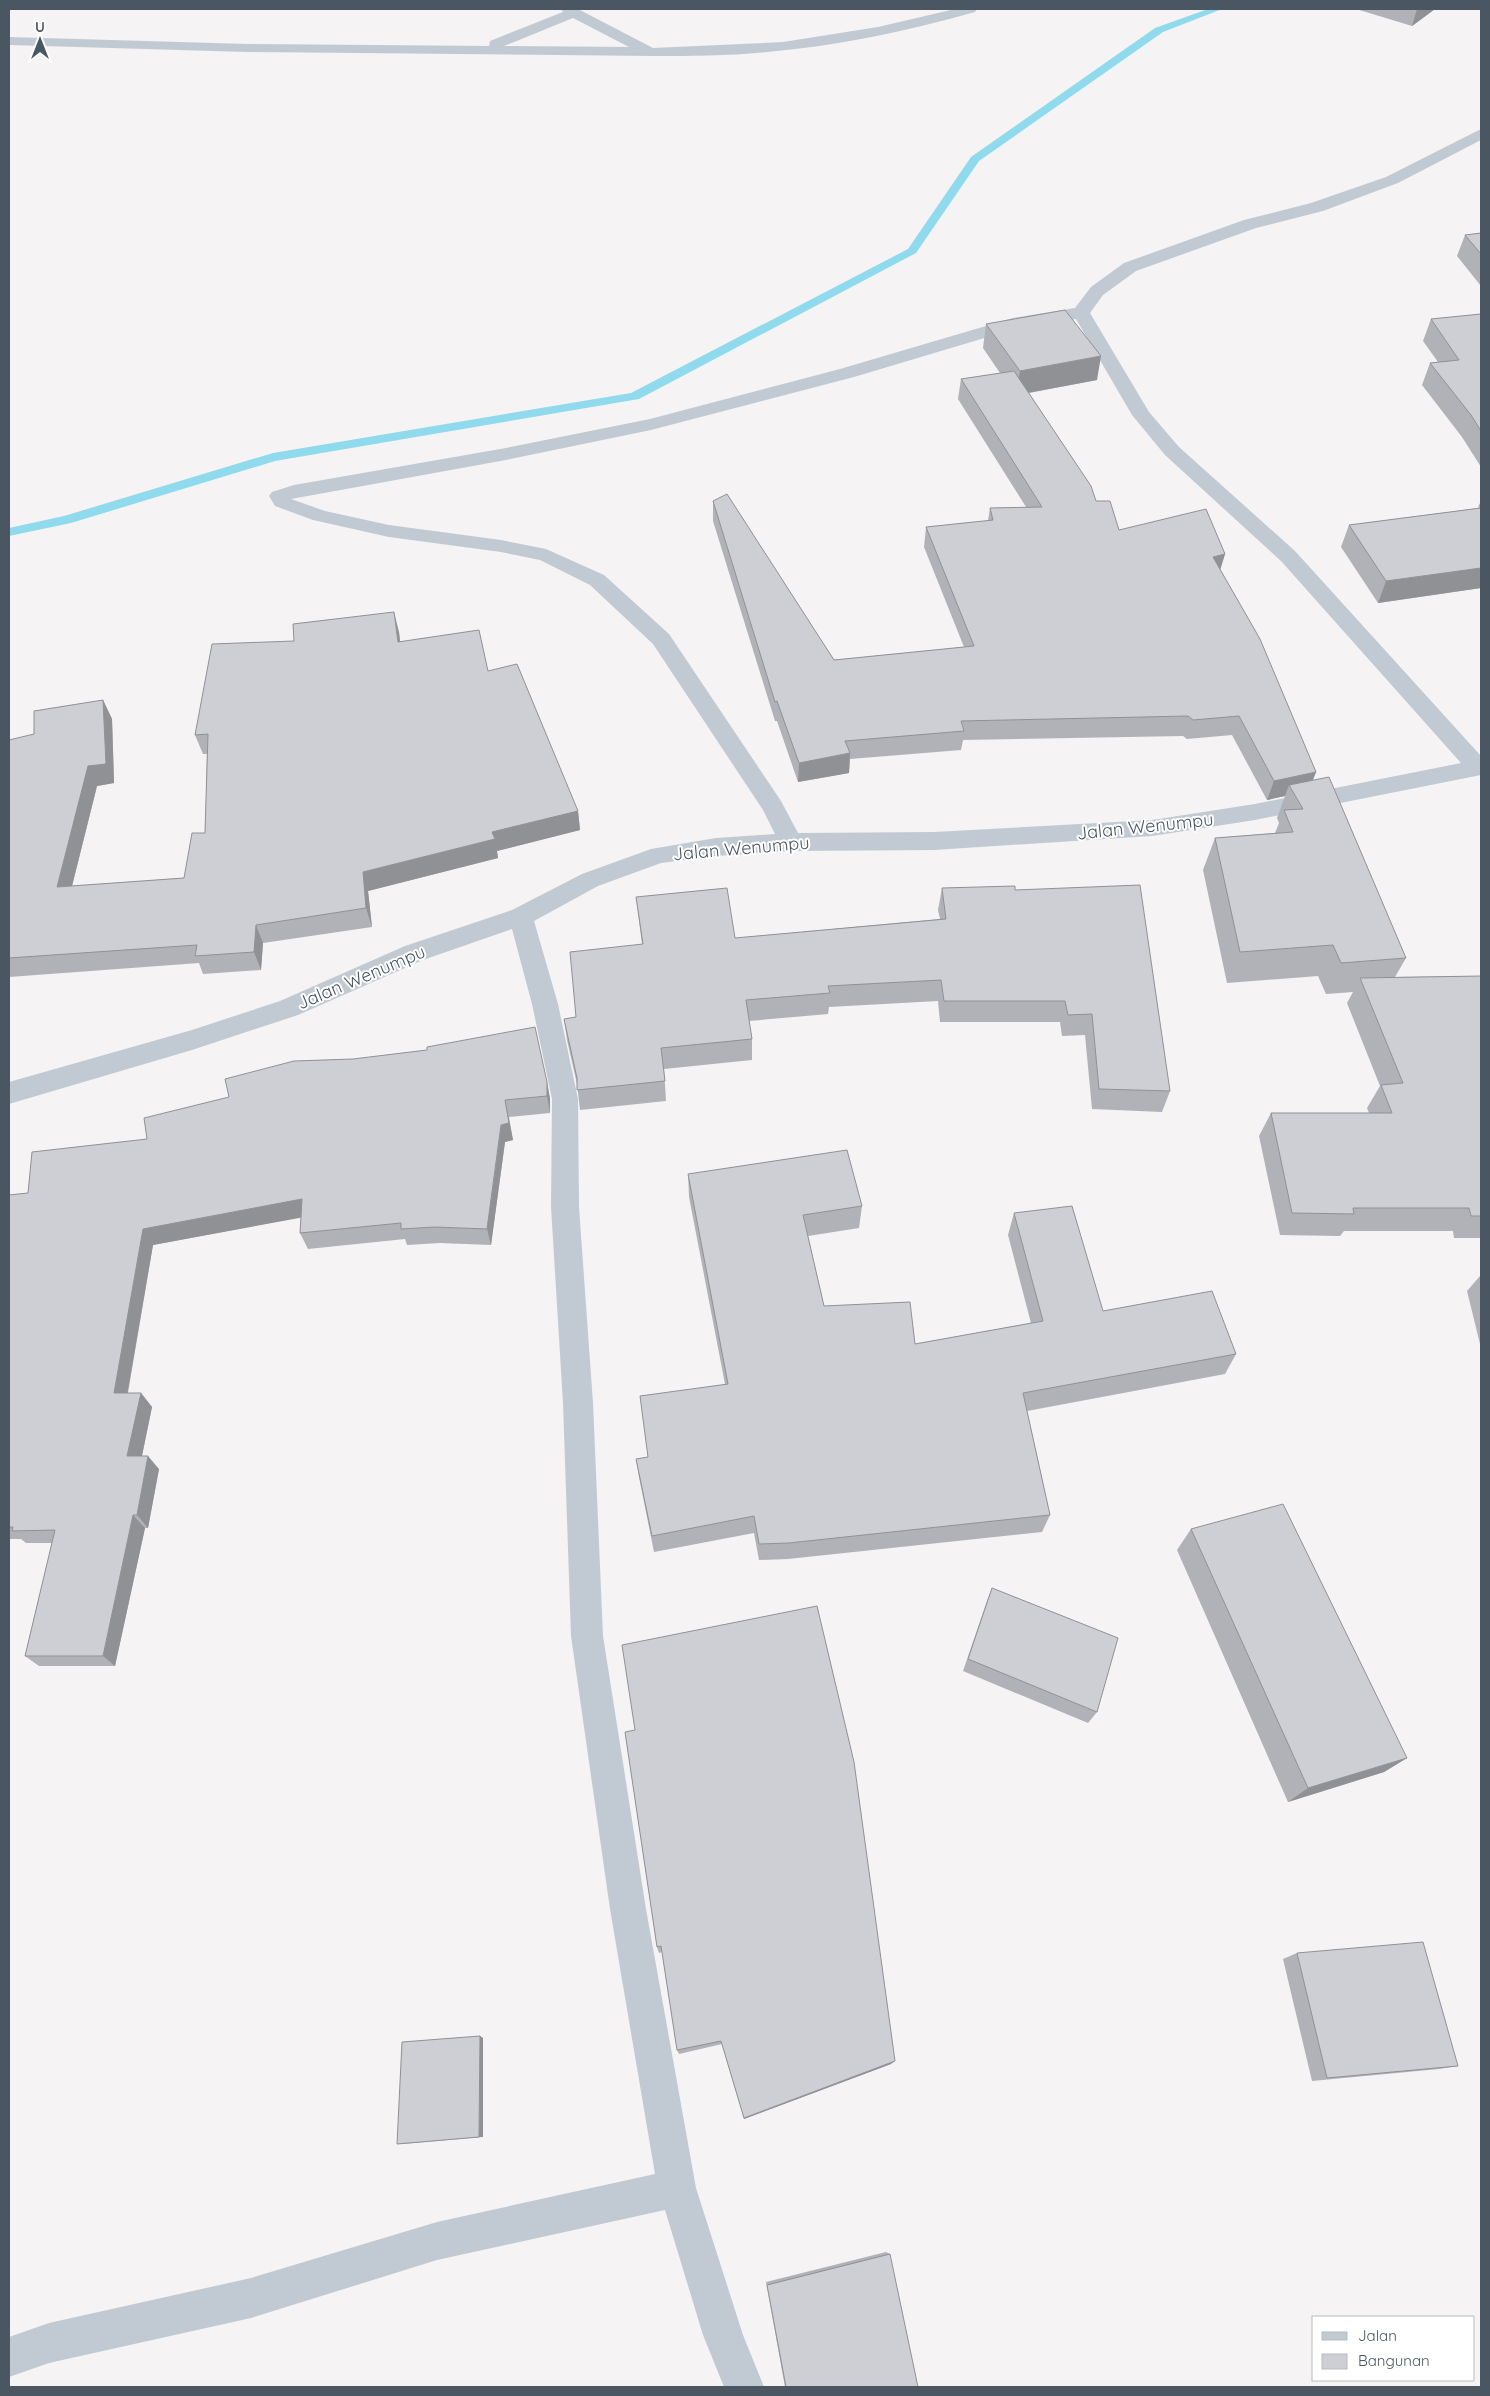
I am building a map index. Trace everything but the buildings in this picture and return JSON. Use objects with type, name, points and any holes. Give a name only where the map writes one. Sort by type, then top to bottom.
[{"type":"street","points":[[9,41],[247,48],[653,52],[791,45],[847,36],[970,9]]},
{"type":"street","points":[[472,50],[520,36],[570,11],[653,52]]},
{"type":"street","points":[[791,842],[773,807],[661,639],[597,580],[546,556],[501,546],[389,531],[320,516],[282,502],[280,496],[294,490],[506,454],[651,424],[847,373],[1010,324],[1044,317],[1080,313],[1097,291],[1130,267],[1250,224],[1317,206],[1392,180],[1481,134]]},
{"type":"street","points":[[1080,313],[1141,415],[1172,451],[1288,556],[1480,767]]},
{"type":"street","name":"Jalan Wenumpu","points":[[9,1093],[192,1040],[289,1008],[414,953],[521,917],[590,880],[659,855],[716,847],[791,842],[934,841],[1152,828],[1255,812],[1480,767]]},
{"type":"street","points":[[521,917],[545,1004],[565,1099],[565,1206],[578,1403],[587,1636],[628,1909],[677,2188],[723,2335],[744,2387]]},
{"type":"street","points":[[9,2357],[50,2342],[251,2298],[437,2241],[677,2188]]},
{"type":"waterway","points":[[9,532],[66,520],[273,457],[634,396],[912,251],[975,159],[1159,30],[1217,9]]}]
